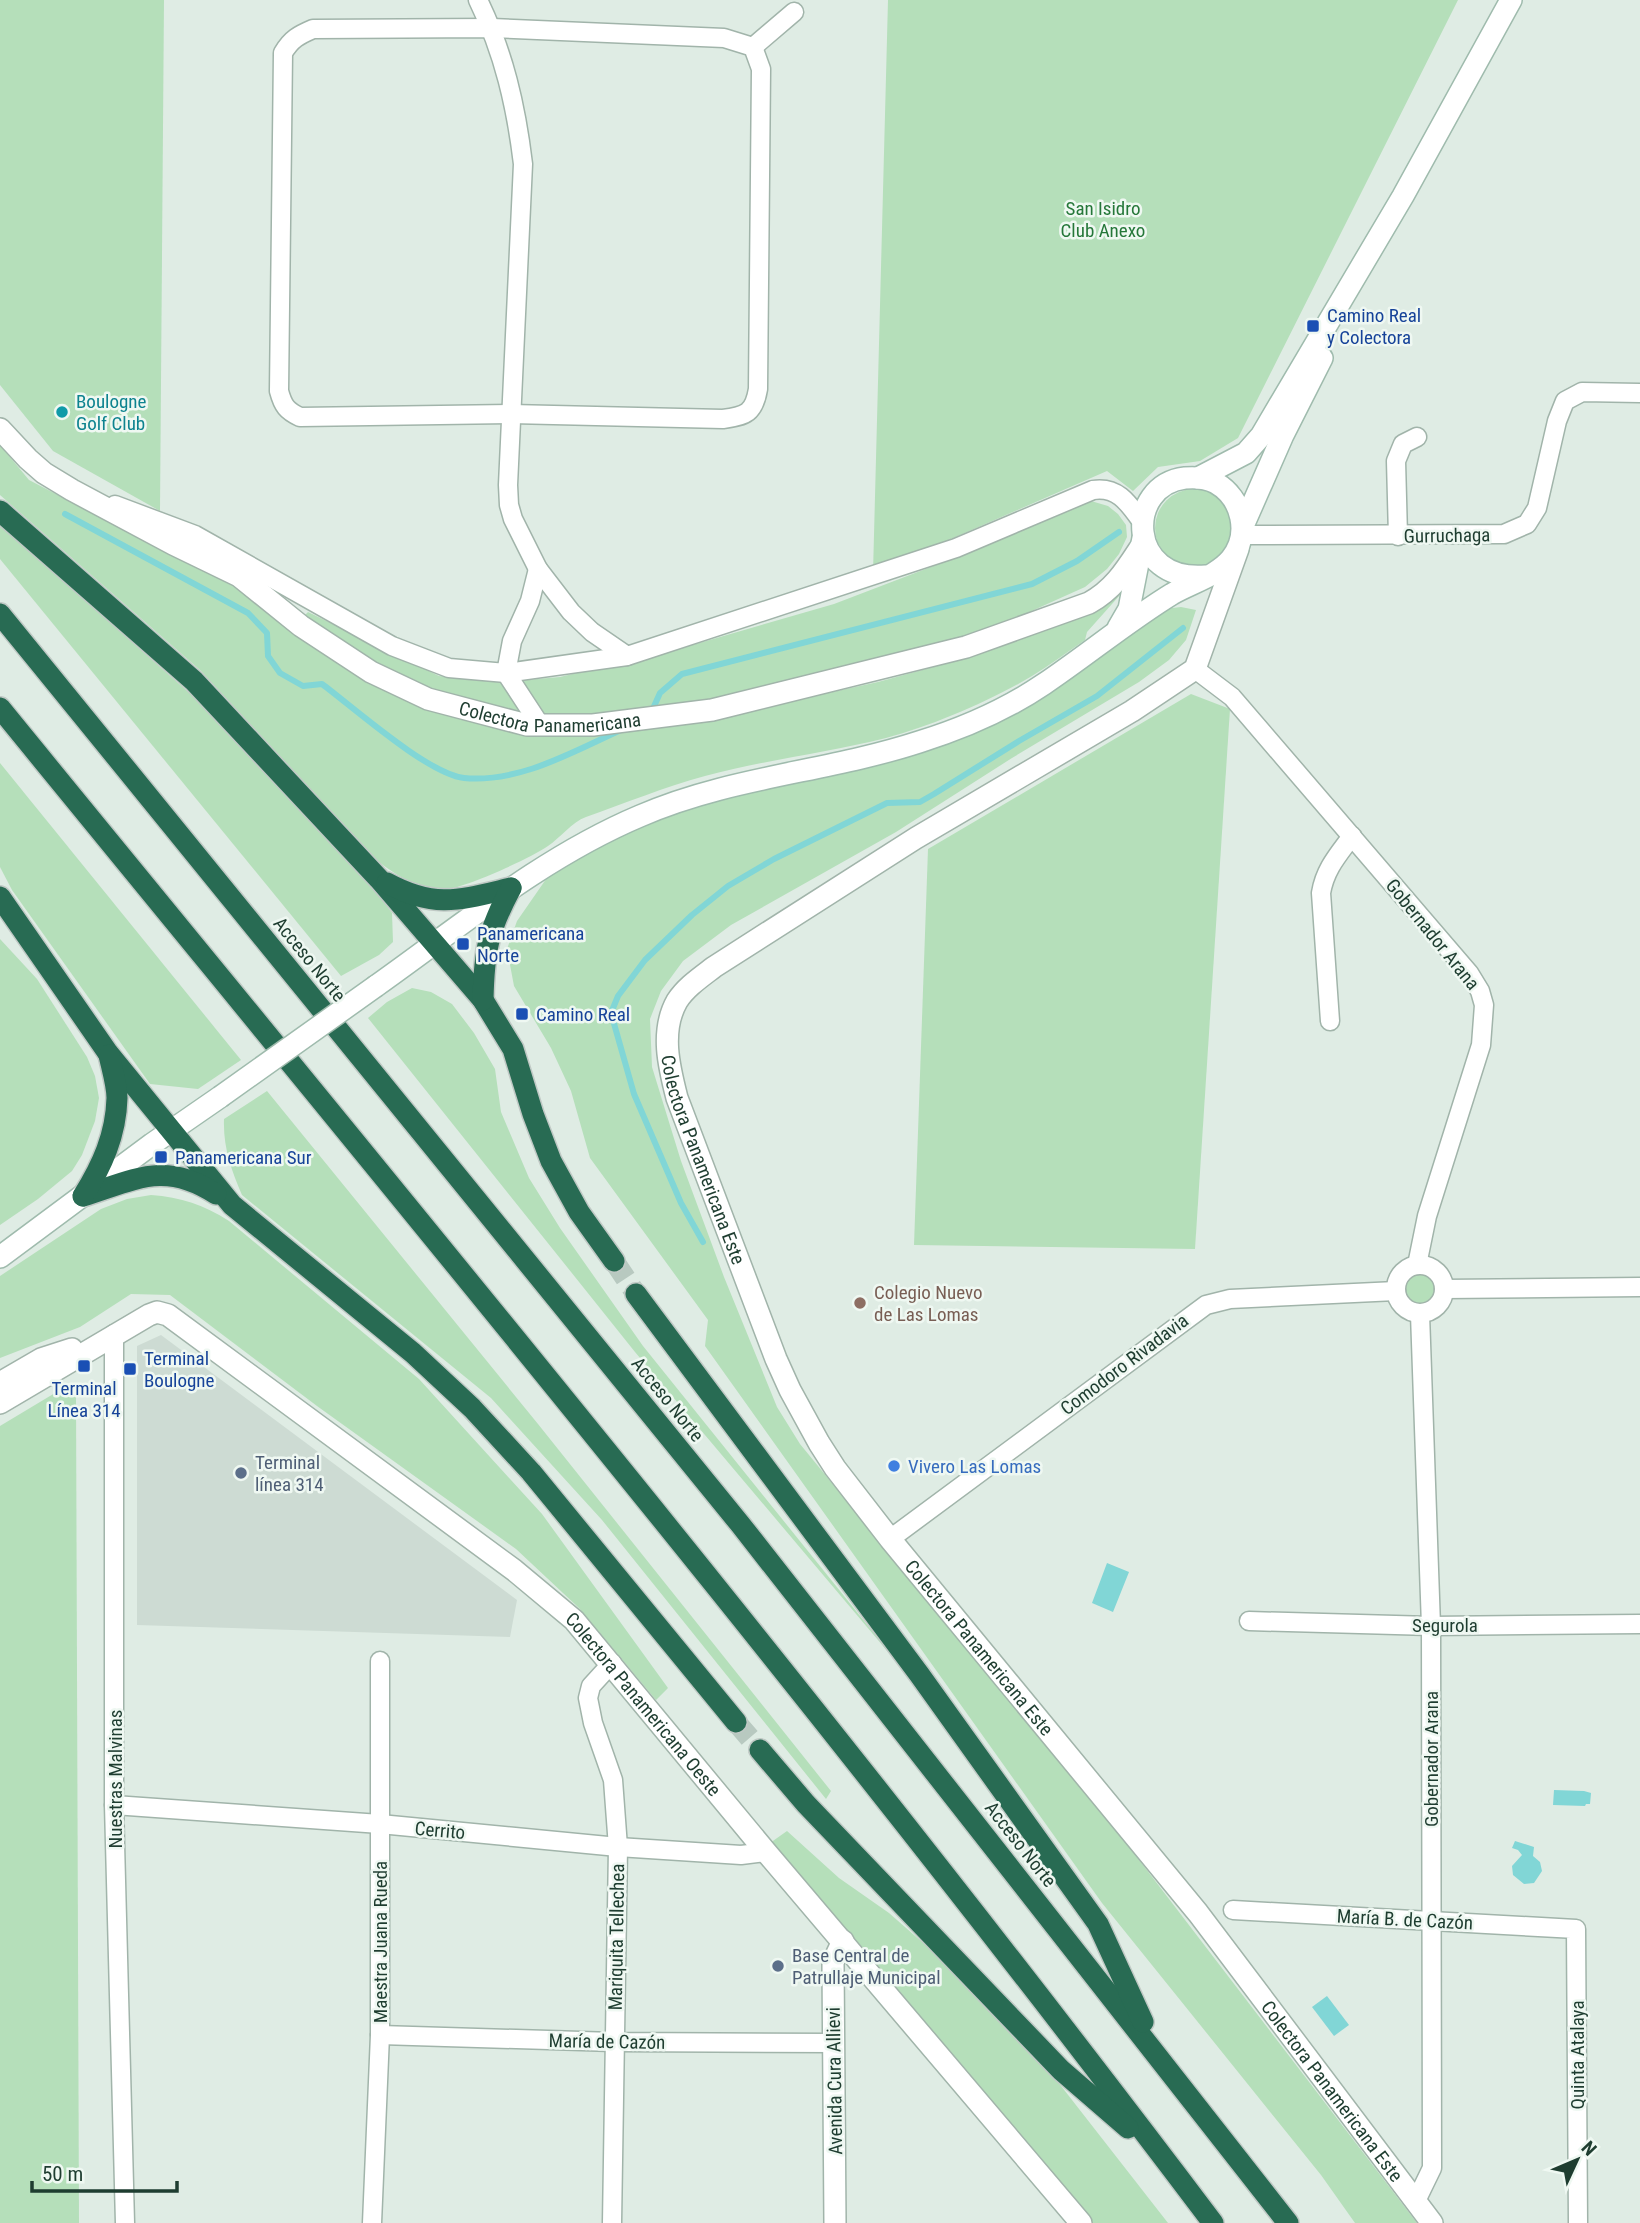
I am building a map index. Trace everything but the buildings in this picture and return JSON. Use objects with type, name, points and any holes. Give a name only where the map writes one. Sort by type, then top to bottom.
[{"type":"highway","points":[[0,511],[194,681],[379,879],[482,1000],[513,1049],[551,1161],[579,1212],[614,1261]]},
{"type":"highway","name":"Acceso Norte","points":[[0,614],[740,1524],[1288,2223]]},
{"type":"highway","points":[[0,708],[694,1559],[1213,2223]]},
{"type":"highway","points":[[379,879],[409,895],[435,901],[464,899],[511,888]]},
{"type":"highway","points":[[482,1000],[488,938],[511,888]]},
{"type":"highway","points":[[0,897],[108,1053],[232,1205]]},
{"type":"highway","points":[[83,1196],[101,1167],[113,1128],[117,1096],[108,1053]]},
{"type":"highway","points":[[83,1196],[146,1177],[170,1174],[195,1181],[232,1205],[413,1353],[472,1408],[531,1472],[736,1722]]},
{"type":"highway","points":[[636,1294],[919,1674],[1098,1924],[1158,2056]]},
{"type":"highway","points":[[760,1750],[806,1804],[1061,2070],[1164,2159]]},
{"type":"street","points":[[478,0],[492,28],[507,71],[523,164],[509,505],[538,569],[571,612],[592,632],[627,656]]},
{"type":"street","points":[[1198,478],[1245,453],[1261,436],[1403,196],[1511,0]]},
{"type":"street","points":[[753,47],[794,12]]},
{"type":"street","points":[[492,28],[724,38],[753,47],[761,69],[758,389],[756,401],[750,411],[740,417],[723,419],[511,414],[300,417],[287,411],[279,391],[283,53],[299,34],[313,29],[492,28]]},
{"type":"street","points":[[0,1257],[171,1130],[511,888],[583,841],[641,815],[693,796],[878,754],[921,742],[961,726],[1042,686],[1172,594],[1220,569],[1232,558],[1283,435],[1403,196]]},
{"type":"street","name":"Gurruchaga","points":[[1242,535],[1504,534],[1527,524],[1537,508],[1565,401],[1582,392],[1640,393]]},
{"type":"street","name":"Colectora Panamericana","points":[[0,429],[29,459],[72,490],[239,576],[301,626],[371,672],[428,699],[527,725],[593,725],[712,710],[966,648],[1089,603],[1106,594],[1121,577],[1142,536]]},
{"type":"street","points":[[1398,536],[1396,461],[1403,444],[1417,437]]},
{"type":"street","points":[[1115,633],[1129,609],[1135,590],[1146,507],[1155,494],[1167,484],[1182,478],[1213,482],[1226,491],[1236,503],[1242,535],[1195,669]]},
{"type":"street","points":[[72,490],[195,535],[392,646],[449,668],[506,673],[627,656],[956,548],[1093,490],[1102,489],[1120,495],[1150,553],[1160,566],[1174,574],[1206,576]]},
{"type":"street","points":[[538,569],[530,601],[512,641],[506,673],[540,725]]},
{"type":"street","name":"Gobernador Arana","points":[[1195,669],[1233,697],[1469,973],[1480,991],[1484,1005],[1481,1045],[1427,1216],[1417,1265]]},
{"type":"street","name":"Colectora Panamericana Este","points":[[1195,669],[1132,711],[916,838],[736,953],[691,986],[677,1001],[668,1025],[668,1064],[677,1098],[776,1359],[819,1443],[890,1539],[1198,1913],[1433,2223]]},
{"type":"street","points":[[1330,1021],[1321,893],[1323,879],[1331,863],[1352,836]]},
{"type":"street","points":[[1417,1265],[1433,1269],[1439,1274],[1444,1289],[1443,1297],[1434,1309],[1420,1314],[1406,1309],[1395,1291],[1399,1276],[1417,1265]]},
{"type":"street","points":[[1444,1289],[1640,1287]]},
{"type":"street","name":"Comodoro Rivadavia","points":[[890,1539],[1206,1305],[1230,1299],[1395,1291]]},
{"type":"street","name":"Colectora Panamericana Oeste","points":[[114,1334],[149,1315],[158,1312],[168,1315],[550,1597],[612,1663],[766,1852],[1081,2223]]},
{"type":"street","name":"Gobernador Arana","points":[[1416,2201],[1432,2168],[1431,1626],[1420,1314]]},
{"type":"street","points":[[0,1383],[41,1359],[114,1334]]},
{"type":"street","points":[[0,1402],[114,1334]]},
{"type":"street","name":"Nuestras Malvinas","points":[[114,1334],[114,1805],[125,2223]]},
{"type":"street","name":"Segurola","points":[[1249,1621],[1431,1626],[1640,1624]]},
{"type":"street","name":"Maestra Juana Rueda","points":[[372,2223],[380,2035],[380,1661]]},
{"type":"street","name":"Mariquita Tellechea","points":[[612,1663],[591,1686],[588,1698],[593,1723],[613,1780],[618,1847],[612,2223]]},
{"type":"street","name":"Cerrito","points":[[114,1805],[380,1824],[618,1847],[741,1855],[766,1852]]},
{"type":"street","name":"María B. de Cazón","points":[[1233,1910],[1576,1929]]},
{"type":"street","name":"Quinta Atalaya","points":[[1576,1929],[1578,2223]]},
{"type":"street","name":"Avenida Cura Allievi","points":[[835,2223],[833,1962],[843,1941]]},
{"type":"street","name":"María de Cazón","points":[[380,2035],[614,2042],[834,2043]]},
{"type":"shaded area","name":"Terminal línea 314","points":[[161,1335],[517,1600],[510,1637],[137,1625],[137,1346]]},
{"type":"green space","name":"Boulogne Golf Club","points":[[0,0],[164,0],[160,511],[53,451],[0,385]]},
{"type":"green space","name":"San Isidro Club Anexo","points":[[888,0],[1458,0],[1238,438],[1200,461],[1158,467],[1133,491],[1107,471],[873,573]]},
{"type":"green space","points":[[0,445],[29,480],[241,590],[417,700],[595,732],[683,725],[878,682],[959,660],[1120,595],[1087,632],[1085,640],[1032,676],[961,712],[886,738],[728,770],[660,790],[581,819],[548,846],[498,872],[468,884],[436,889],[408,881],[375,859],[200,670],[0,495]]},
{"type":"green space","points":[[1194,489],[1209,492],[1226,506],[1233,528],[1230,543],[1216,560],[1194,567],[1179,564],[1162,550],[1155,528],[1158,513],[1172,496]]},
{"type":"green space","points":[[1091,501],[1108,506],[1118,514],[1126,525],[1127,537],[1119,554],[1107,569],[1085,587],[967,640],[711,704],[592,718],[525,717],[431,691],[386,671],[302,618],[308,612],[439,676],[503,682],[560,677],[696,644],[834,604],[970,552]]},
{"type":"green space","points":[[0,525],[195,698],[378,894],[392,913],[393,942],[379,955],[341,976],[0,559]]},
{"type":"green space","points":[[1181,607],[1196,610],[1186,640],[1169,660],[1139,682],[896,832],[731,925],[683,961],[661,991],[650,1019],[652,1067],[681,1161],[724,1277],[777,1407],[800,1444],[1120,1835],[1417,2223],[1355,2223],[1321,2175],[1102,1903],[705,1346],[708,1320],[590,1158],[571,1091],[551,1048],[514,986],[507,949],[517,921],[551,872],[649,819],[715,797],[952,738],[1164,609]]},
{"type":"green space","points":[[1191,694],[1230,709],[1195,1249],[914,1245],[928,849]]},
{"type":"green space","points":[[0,763],[241,1060],[198,1089],[150,1084],[12,890],[0,867]]},
{"type":"green space","points":[[0,939],[37,979],[87,1057],[95,1076],[99,1098],[95,1121],[82,1155],[72,1171],[0,1225]]},
{"type":"green space","points":[[412,988],[431,992],[452,1004],[474,1033],[495,1069],[501,1112],[529,1178],[560,1228],[643,1346],[910,1678],[635,1352],[368,1018],[387,1002]]},
{"type":"green space","points":[[267,1091],[538,1424],[831,1791],[826,1799],[602,1520],[491,1398],[242,1195],[228,1158],[224,1119]]},
{"type":"green space","points":[[151,1195],[192,1203],[229,1221],[419,1379],[542,1514],[668,1688],[656,1700],[579,1608],[516,1549],[317,1406],[170,1295],[131,1294],[80,1327],[0,1358],[0,1276],[101,1209],[127,1199]]},
{"type":"green space","points":[[1418,1272],[1430,1277],[1435,1289],[1430,1301],[1418,1306],[1406,1301],[1401,1289],[1406,1277]]},
{"type":"green space","points":[[65,1387],[76,1395],[79,2223],[0,2223],[0,1426]]},
{"type":"green space","points":[[787,1831],[839,1878],[889,1913],[971,1985],[1033,2050],[1168,2223],[1089,2223],[770,1843]]},
{"type":"water","points":[[1107,1563],[1129,1572],[1113,1612],[1092,1603]]},
{"type":"water","points":[[1554,1790],[1591,1793],[1590,1804],[1553,1805]]},
{"type":"water","points":[[1515,1841],[1534,1847],[1533,1856],[1540,1862],[1542,1871],[1534,1883],[1524,1884],[1513,1875],[1512,1866],[1522,1855],[1512,1848]]},
{"type":"water","points":[[1327,1996],[1349,2025],[1334,2036],[1312,2007]]},
{"type":"waterway","points":[[65,514],[248,613],[267,633],[268,656],[280,673],[303,686],[322,684],[411,753],[449,774],[464,778],[485,778],[525,771],[621,730]]},
{"type":"waterway","points":[[651,713],[660,693],[682,674],[1032,584],[1077,561],[1119,532]]},
{"type":"waterway","points":[[703,1242],[681,1203],[634,1094],[611,1013],[618,996],[645,960],[692,915],[728,886],[774,859],[887,803],[920,802],[1097,696],[1183,628]]},
{"type":"tunnel","points":[[614,1261],[636,1294]]},
{"type":"tunnel","points":[[736,1722],[760,1750]]},
{"type":"place","name":"Camino Real y Colectora","points":[[1313,326]]},
{"type":"place","name":"Boulogne Golf Club","points":[[62,412]]},
{"type":"place","name":"Panamericana Norte","points":[[463,944]]},
{"type":"place","name":"Camino Real","points":[[522,1014]]},
{"type":"place","name":"Panamericana Sur","points":[[161,1157]]},
{"type":"place","name":"Colegio Nuevo de Las Lomas","points":[[860,1303]]},
{"type":"place","name":"Terminal Línea 314","points":[[84,1366]]},
{"type":"place","name":"Terminal Boulogne","points":[[130,1369]]},
{"type":"place","name":"Vivero Las Lomas","points":[[894,1466]]},
{"type":"place","name":"Terminal línea 314","points":[[241,1473]]},
{"type":"place","name":"Base Central de Patrullaje Municipal","points":[[778,1966]]}]
